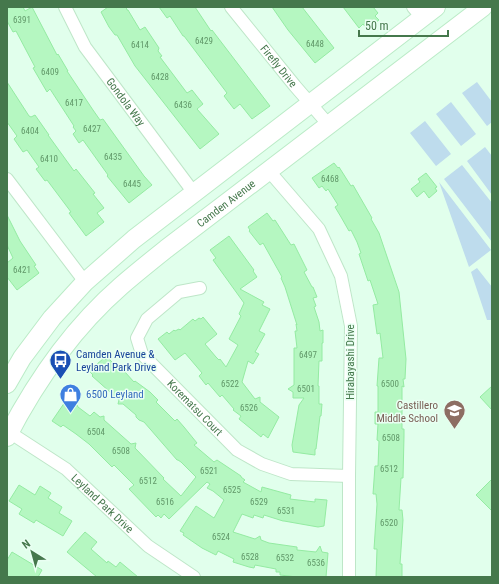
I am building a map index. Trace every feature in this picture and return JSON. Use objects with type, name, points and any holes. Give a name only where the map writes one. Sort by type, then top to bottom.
[{"type":"main road","points":[[7,384],[22,358],[52,318],[85,282],[134,239],[310,104],[417,13],[436,7]]},
{"type":"main road","name":"Camden Avenue","points":[[8,434],[49,367],[82,325],[120,287],[166,249],[328,124],[483,7]]},
{"type":"main road","points":[[7,369],[22,358]]},
{"type":"street","name":"Gondola Way","points":[[65,7],[85,47],[194,193]]},
{"type":"street","name":"Firefly Drive","points":[[232,7],[310,104],[328,124]]},
{"type":"street","name":"Hirabayashi Drive","points":[[269,171],[319,229],[341,276],[351,326],[349,577]]},
{"type":"street","points":[[7,179],[85,282]]},
{"type":"street","name":"Korematsu Court","points":[[200,288],[179,292],[147,319],[137,338],[142,354],[237,450],[262,464],[291,474],[349,476]]},
{"type":"street","name":"Leyland Park Drive","points":[[8,434],[66,469],[148,546],[194,577]]},
{"type":"shaded area","points":[[477,82],[492,102],[492,122],[487,126],[462,93]]},
{"type":"shaded area","points":[[451,102],[476,134],[461,146],[436,114]]},
{"type":"shaded area","points":[[425,121],[451,154],[436,166],[410,133]]},
{"type":"shaded area","points":[[485,147],[492,156],[492,195],[467,161]]},
{"type":"shaded area","points":[[462,165],[492,203],[492,242],[444,179]]},
{"type":"shaded area","points":[[439,182],[491,250],[469,267]]},
{"type":"shaded area","points":[[477,268],[492,287],[492,320],[487,320],[471,272]]},
{"type":"building","points":[[7,7],[23,7],[25,11],[32,7],[57,55],[58,54],[67,71],[93,110],[100,120],[103,119],[152,185],[129,203],[107,176],[108,175],[83,140],[79,143],[73,134],[76,131],[73,127],[74,126],[50,89],[47,92],[33,68],[35,67],[16,31],[13,32],[7,21]]},
{"type":"building","points":[[108,7],[126,7],[140,30],[145,27],[159,48],[158,51],[162,56],[160,57],[187,93],[192,90],[203,104],[197,109],[219,134],[200,149],[135,66],[117,35],[115,35],[109,27],[101,12]]},
{"type":"building","points":[[159,7],[195,7],[211,31],[212,30],[270,106],[252,119],[240,104],[234,109],[224,96],[227,93],[183,36],[170,16],[167,18]]},
{"type":"building","points":[[272,7],[302,7],[334,48],[315,63],[288,30]]},
{"type":"building","points":[[343,7],[373,7],[378,13],[375,16],[379,20],[367,29],[363,24],[359,28]]},
{"type":"building","points":[[7,82],[29,116],[31,117],[35,115],[74,171],[76,169],[95,193],[93,194],[104,208],[97,213],[104,222],[86,236],[69,213],[71,212],[47,180],[45,181],[36,169],[39,167],[27,150],[23,152],[14,139],[17,136],[7,122]]},
{"type":"building","points":[[334,163],[338,168],[339,167],[351,186],[353,185],[372,218],[371,219],[379,233],[399,292],[406,359],[405,379],[403,379],[404,387],[402,386],[402,429],[404,429],[403,478],[401,478],[399,510],[402,510],[403,520],[400,564],[402,564],[402,577],[376,577],[377,549],[374,549],[377,504],[376,494],[373,494],[375,466],[378,466],[379,441],[377,440],[378,424],[375,424],[375,412],[378,412],[377,386],[379,358],[383,358],[380,333],[377,334],[373,305],[378,304],[370,280],[368,281],[359,254],[361,253],[357,242],[351,230],[349,231],[335,207],[338,205],[328,189],[326,191],[322,186],[319,188],[312,178]]},
{"type":"building","points":[[426,173],[437,187],[435,188],[437,191],[429,198],[424,191],[417,197],[411,189],[420,182],[418,179]]},
{"type":"building","points":[[267,213],[273,221],[275,220],[291,245],[294,244],[307,270],[304,272],[317,297],[313,298],[316,306],[314,307],[319,322],[320,331],[323,330],[323,343],[322,361],[319,361],[318,386],[319,404],[322,404],[315,455],[293,452],[292,445],[299,405],[304,398],[293,398],[293,392],[288,389],[294,385],[294,348],[297,348],[295,331],[297,331],[296,324],[297,325],[281,278],[282,277],[263,243],[260,245],[249,231],[250,230],[248,227]]},
{"type":"building","points":[[7,215],[20,241],[36,265],[34,266],[39,273],[17,290],[7,277],[7,263],[13,258],[7,245]]},
{"type":"building","points":[[229,236],[254,270],[253,271],[257,277],[240,289],[264,302],[262,305],[270,309],[259,331],[265,334],[255,352],[259,354],[253,364],[248,361],[242,382],[255,399],[260,397],[260,402],[279,417],[268,438],[263,434],[261,437],[239,419],[241,416],[233,410],[234,409],[222,395],[220,397],[208,383],[206,385],[199,376],[202,373],[185,353],[175,360],[158,339],[167,332],[169,334],[174,330],[180,330],[193,319],[195,321],[203,317],[217,334],[205,344],[226,367],[238,345],[229,339],[241,316],[239,314],[244,303],[213,260],[216,258],[210,250]]},
{"type":"building","points":[[104,358],[106,360],[108,358],[114,364],[116,362],[134,382],[135,381],[150,392],[158,400],[156,402],[175,421],[177,419],[184,427],[197,443],[194,445],[214,462],[217,460],[241,476],[245,480],[243,482],[261,492],[262,487],[291,495],[290,499],[315,502],[315,499],[327,500],[324,526],[318,527],[283,521],[264,515],[263,518],[254,515],[253,518],[242,514],[233,532],[255,539],[260,536],[261,540],[269,543],[297,547],[297,550],[316,552],[320,546],[322,552],[328,553],[326,577],[297,577],[280,575],[280,572],[276,572],[276,569],[255,565],[254,568],[249,567],[233,562],[234,559],[218,551],[216,555],[202,548],[183,535],[184,533],[180,531],[196,506],[214,518],[224,500],[207,488],[210,484],[207,482],[169,519],[164,514],[161,518],[158,515],[156,517],[129,489],[134,485],[114,465],[112,467],[89,444],[76,434],[63,425],[61,427],[52,421],[67,399],[90,416],[94,412],[100,417],[104,416],[104,420],[131,444],[136,443],[135,448],[164,478],[163,479],[181,496],[196,477],[177,460],[144,422],[139,420],[136,415],[123,404],[118,404],[119,400],[92,376],[93,375],[89,371]]},
{"type":"building","points":[[492,386],[492,410],[480,397]]},
{"type":"building","points":[[492,479],[492,511],[476,495]]},
{"type":"building","points":[[19,485],[35,495],[40,486],[51,493],[48,498],[62,507],[59,513],[72,521],[63,536],[36,520],[34,523],[19,514],[22,509],[9,501]]},
{"type":"building","points":[[85,532],[97,542],[91,549],[107,563],[108,561],[116,567],[120,562],[138,577],[97,577],[67,552]]},
{"type":"building","points":[[12,552],[42,570],[38,577],[7,577],[7,560]]},
{"type":"place","name":"Camden Avenue & Leyland Park Drive","points":[[60,380]]},
{"type":"place","name":"6500 Leyland","points":[[70,414]]},
{"type":"place","name":"Castillero Middle School","points":[[454,430]]}]
